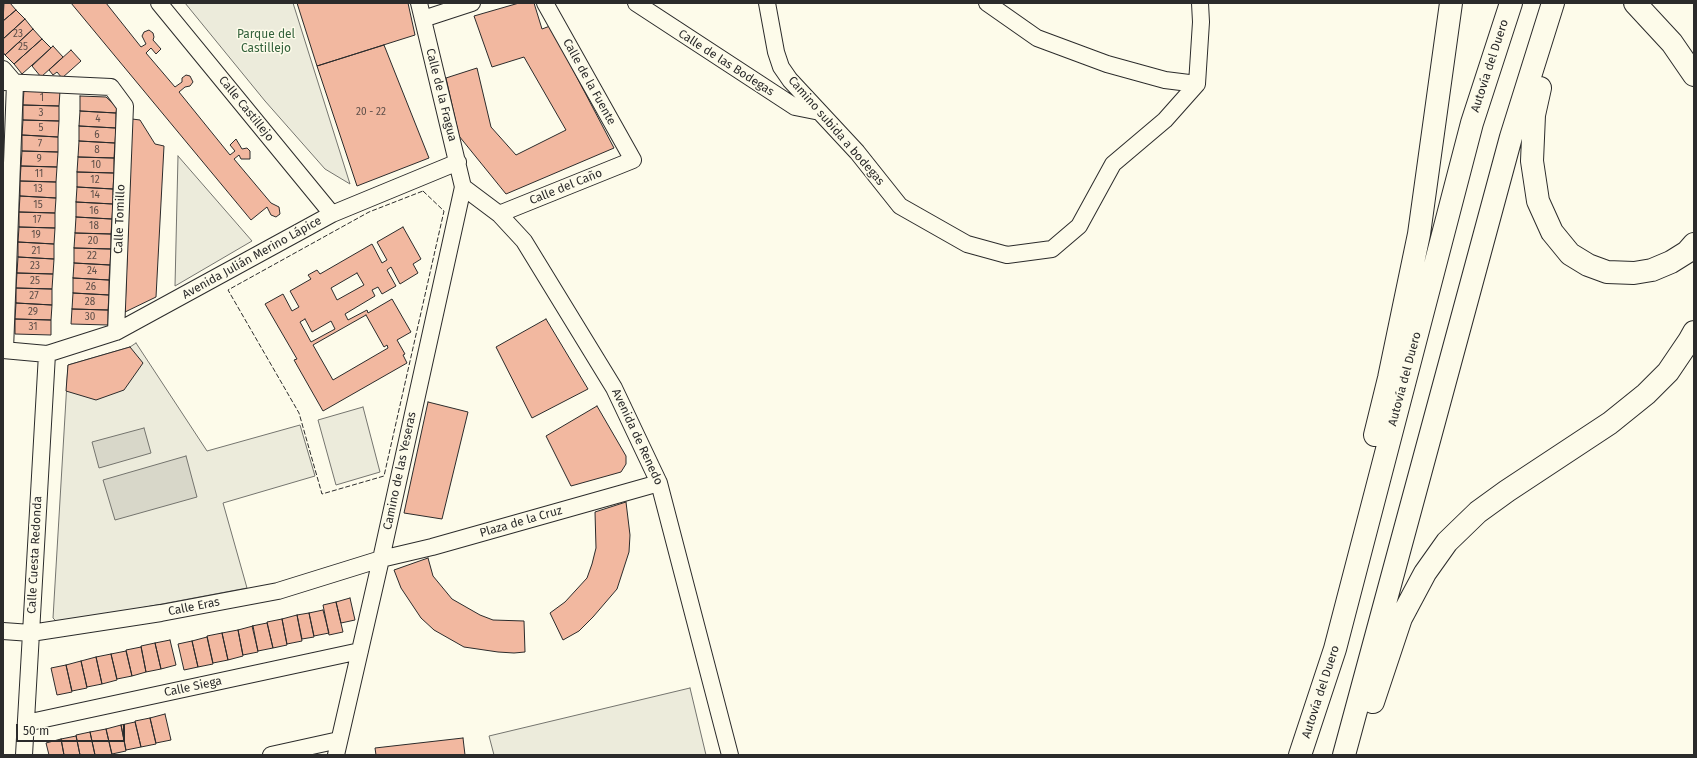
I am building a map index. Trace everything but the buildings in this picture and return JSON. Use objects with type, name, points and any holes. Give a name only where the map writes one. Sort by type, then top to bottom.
[{"type":"highway","points":[[1287,755],[1324,641],[1389,378],[1419,234],[1452,3]]},
{"type":"highway","name":"Autovía del Duero","points":[[1300,755],[1335,649],[1472,123],[1511,3]]},
{"type":"highway","points":[[1344,755],[1511,137],[1553,3]]},
{"type":"highway","points":[[1567,3],[1543,74],[1534,116],[1532,161],[1538,201],[1552,232],[1570,254],[1588,265],[1607,272],[1634,273],[1652,270],[1671,262],[1687,252],[1694,244]]},
{"type":"highway","points":[[1635,3],[1672,43],[1694,75]]},
{"type":"highway","points":[[1356,755],[1401,618],[1425,573],[1447,542],[1478,512],[1610,423],[1646,394],[1668,372],[1690,341],[1694,332]]},
{"type":"street","name":"Calle Castillejo","points":[[159,3],[332,214]]},
{"type":"street","name":"Calle de la Fragua","points":[[419,3],[463,187]]},
{"type":"street","points":[[423,19],[472,3]]},
{"type":"street","name":"Calle de la Fuente","points":[[544,3],[633,160]]},
{"type":"street","name":"Calle de las Bodegas","points":[[636,3],[795,107],[820,112]]},
{"type":"street","name":"Camino subida a bodegas","points":[[767,3],[776,52],[781,67],[790,80],[857,152],[900,206],[967,244],[1007,255],[1052,249],[1079,226],[1113,164],[1165,120],[1197,84]]},
{"type":"street","points":[[987,3],[1037,38],[1107,64],[1165,80],[1197,84],[1201,22],[1200,3]]},
{"type":"street","points":[[3,68],[9,82],[4,350],[47,354]]},
{"type":"street","name":"Calle Tomillo","points":[[9,82],[111,87],[125,106],[116,332]]},
{"type":"street","name":"Calle del Caño","points":[[499,214],[633,160]]},
{"type":"street","name":"Avenida Julián Merino Lápice","points":[[47,354],[116,332],[332,214],[458,162]]},
{"type":"street","name":"Avenida de Renedo","points":[[463,187],[499,214],[524,241],[614,388],[659,483],[730,755]]},
{"type":"street","name":"Camino de las Yeseras","points":[[338,747],[463,187]]},
{"type":"street","name":"Calle Cuesta Redonda","points":[[24,755],[47,354]]},
{"type":"street","name":"Plaza de la Cruz","points":[[381,559],[432,547],[659,483]]},
{"type":"street","name":"Calle Eras","points":[[3,631],[31,632],[161,613],[278,591],[381,559]]},
{"type":"street","name":"Calle Siega","points":[[26,723],[360,651]]},
{"type":"street","points":[[271,755],[338,747]]},
{"type":"green space","name":"Parque del Castillejo","points":[[185,3],[293,3],[350,184],[325,169],[265,101]]},
{"type":"green space","points":[[178,156],[252,241],[175,286]]},
{"type":"green space","points":[[136,343],[207,451],[300,425],[315,476],[223,503],[247,588],[82,619],[56,621],[53,618],[68,365],[130,347]]},
{"type":"green space","points":[[363,407],[380,472],[336,485],[318,420]]},
{"type":"green space","points":[[690,688],[706,755],[494,755],[489,736]]},
{"type":"shaded area","points":[[144,428],[151,453],[99,468],[92,442]]},
{"type":"shaded area","points":[[186,456],[197,497],[115,520],[103,480]]},
{"type":"fence","points":[[423,191],[444,211],[384,476],[322,494],[299,413],[228,290],[369,212],[423,191]]}]
